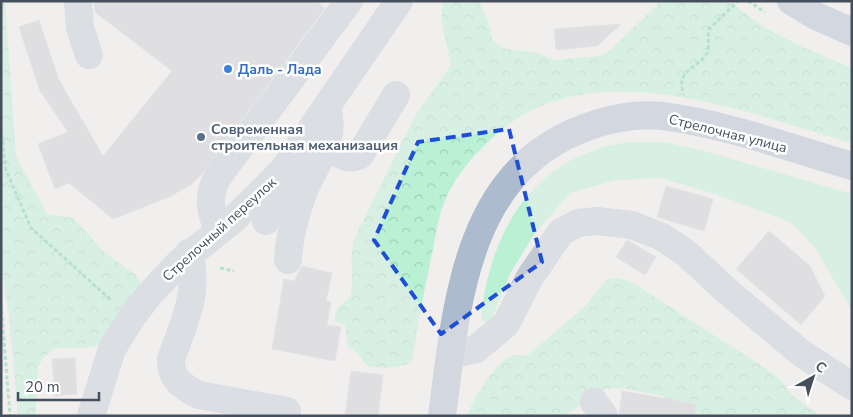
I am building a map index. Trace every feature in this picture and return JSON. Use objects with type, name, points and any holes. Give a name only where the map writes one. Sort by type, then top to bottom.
[{"type":"main road","points":[[791,1],[816,16],[852,32]]},
{"type":"main road","name":"Стрелочная улица","points":[[442,416],[457,308],[472,250],[482,225],[500,193],[519,171],[563,136],[592,124],[615,118],[660,116],[697,122],[852,166]]},
{"type":"lane","points":[[78,1],[80,28],[89,55]]},
{"type":"lane","points":[[219,231],[210,213],[212,187],[217,178],[349,1]]},
{"type":"lane","name":"Стрелочный переулок","points":[[92,416],[112,349],[132,317],[148,296],[189,254],[219,231],[283,170],[399,1]]},
{"type":"lane","points":[[326,146],[347,158],[354,158],[360,155],[396,96]]},
{"type":"lane","points":[[288,260],[290,238],[305,189],[326,146],[331,128],[326,108]]},
{"type":"lane","points":[[266,221],[274,206],[283,170]]},
{"type":"lane","points":[[450,355],[476,349],[506,324],[530,277],[561,232],[578,224],[597,221],[632,225],[662,237],[686,253],[727,291],[801,353],[852,386]]},
{"type":"lane","points":[[189,254],[194,271],[192,293],[171,359],[170,368],[174,377],[186,389],[199,395],[288,411]]},
{"type":"path","points":[[697,122],[686,103],[681,86],[682,77],[708,51],[709,29],[738,1]]},
{"type":"path","points":[[1,128],[6,170],[31,228],[91,284],[132,317]]},
{"type":"path","points":[[1,304],[10,416]]},
{"type":"highlighted area","points":[[509,129],[542,262],[441,334],[374,240],[418,142]]},
{"type":"green space","points":[[1,1],[5,1],[16,156],[47,214],[73,218],[104,252],[136,275],[140,282],[140,288],[101,344],[83,348],[59,348],[45,357],[38,367],[35,416],[18,416],[9,316],[1,266]]},
{"type":"green space","points":[[444,1],[479,1],[486,16],[493,41],[506,49],[537,53],[556,60],[599,56],[607,53],[661,1],[728,1],[764,27],[800,46],[852,68],[852,143],[763,116],[667,95],[619,91],[574,96],[531,111],[492,138],[460,173],[450,189],[441,210],[412,361],[397,367],[371,367],[348,346],[345,325],[335,321],[335,315],[339,307],[350,296],[352,278],[351,259],[355,237],[415,116],[451,65],[442,19],[442,4]]},
{"type":"green space","points":[[629,142],[664,142],[701,150],[852,194],[852,311],[815,248],[792,223],[718,195],[660,178],[616,180],[570,193],[533,236],[510,274],[492,318],[486,323],[481,319],[486,287],[494,256],[507,227],[523,202],[543,180],[567,162],[596,149]]},
{"type":"green space","points":[[619,278],[633,283],[762,366],[782,381],[794,397],[821,416],[682,416],[663,396],[622,388],[606,389],[564,416],[467,416],[484,384],[502,362],[512,356],[527,356],[585,306],[607,279]]},
{"type":"building","points":[[94,1],[316,1],[325,8],[202,174],[192,184],[169,197],[113,219],[69,183],[55,189],[38,144],[68,132],[40,91],[19,27],[39,20],[59,80],[103,156],[172,71],[95,12]]},
{"type":"building","points":[[621,24],[597,46],[556,50],[554,29]]},
{"type":"building","points":[[666,186],[713,199],[704,231],[657,217]]},
{"type":"building","points":[[769,231],[810,266],[825,296],[801,325],[736,269]]},
{"type":"building","points":[[627,240],[656,257],[645,275],[616,257]]},
{"type":"building","points":[[302,266],[332,273],[326,301],[331,302],[327,325],[341,327],[335,361],[272,349],[284,279],[294,281]]},
{"type":"building","points":[[75,358],[77,394],[55,396],[52,359]]},
{"type":"building","points":[[351,371],[383,375],[378,416],[345,416]]},
{"type":"building","points":[[622,391],[696,404],[695,416],[619,416]]},
{"type":"place","name":"Даль - Лада","points":[[228,69]]},
{"type":"place","name":"Современная строительная механизация","points":[[201,137]]}]
